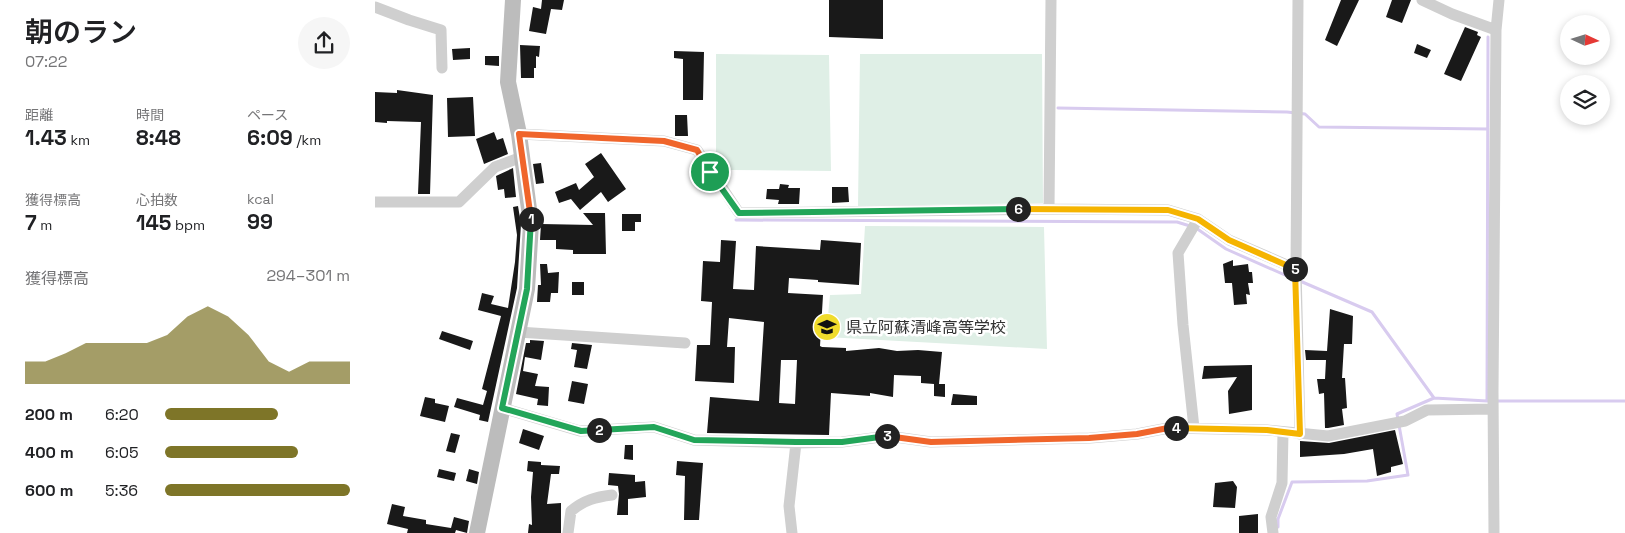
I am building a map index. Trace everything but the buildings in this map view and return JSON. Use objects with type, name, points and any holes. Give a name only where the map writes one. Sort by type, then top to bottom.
[{"type":"main road","points":[[477,533],[527,289],[531,224],[519,134],[508,82],[513,0]]},
{"type":"street","points":[[1049,209],[1051,0]]},
{"type":"street","points":[[1298,0],[1296,269],[1300,434]]},
{"type":"street","points":[[1422,0],[1452,14],[1496,30]]},
{"type":"street","points":[[1495,533],[1493,403],[1496,30],[1499,0]]},
{"type":"street","points":[[375,7],[441,30],[442,68]]},
{"type":"street","points":[[519,134],[664,141],[697,150],[739,213],[1049,209],[1168,210],[1198,219],[1229,240],[1296,269]]},
{"type":"street","points":[[375,202],[459,202],[495,167],[522,157]]},
{"type":"street","points":[[1194,428],[1183,325],[1178,253],[1198,219]]},
{"type":"street","points":[[518,332],[685,343]]},
{"type":"street","points":[[502,408],[581,431],[654,427],[694,440],[842,442],[888,436],[931,442],[1089,438],[1137,434],[1168,428],[1283,432],[1328,436],[1405,421],[1427,410],[1493,403]]},
{"type":"street","points":[[1273,533],[1271,517],[1282,483],[1283,432]]},
{"type":"street","points":[[792,533],[789,506],[796,442]]},
{"type":"street","points":[[568,533],[571,511],[594,497],[612,494]]},
{"type":"shaded area","points":[[716,54],[829,55],[831,171],[730,170],[716,161]]},
{"type":"shaded area","points":[[860,54],[1042,54],[1043,203],[858,206]]},
{"type":"shaded area","points":[[865,226],[1044,227],[1047,349],[826,337],[830,295],[861,294]]},
{"type":"waterway","points":[[1487,401],[1488,37]]},
{"type":"waterway","points":[[1058,108],[1287,112],[1305,114],[1319,127],[1488,129]]},
{"type":"waterway","points":[[736,220],[1177,222],[1190,226]]},
{"type":"waterway","points":[[1196,228],[1226,249],[1294,279]]},
{"type":"waterway","points":[[1300,281],[1372,312],[1434,398],[1487,401],[1625,401]]},
{"type":"waterway","points":[[1278,527],[1278,519],[1292,482],[1367,481],[1408,475],[1397,414],[1434,398]]},
{"type":"place","name":"県立阿蘇清峰高等学校","points":[[827,327]]},
{"type":"route","points":[[519,134],[664,141],[697,150],[710,172],[739,213],[1049,209],[1168,210],[1198,219],[1229,240],[1296,269],[1300,434],[1267,430],[1168,428],[1137,434],[1089,438],[931,442],[888,436],[842,442],[694,440],[654,427],[581,431],[502,408],[527,289],[531,224],[519,134]]}]
